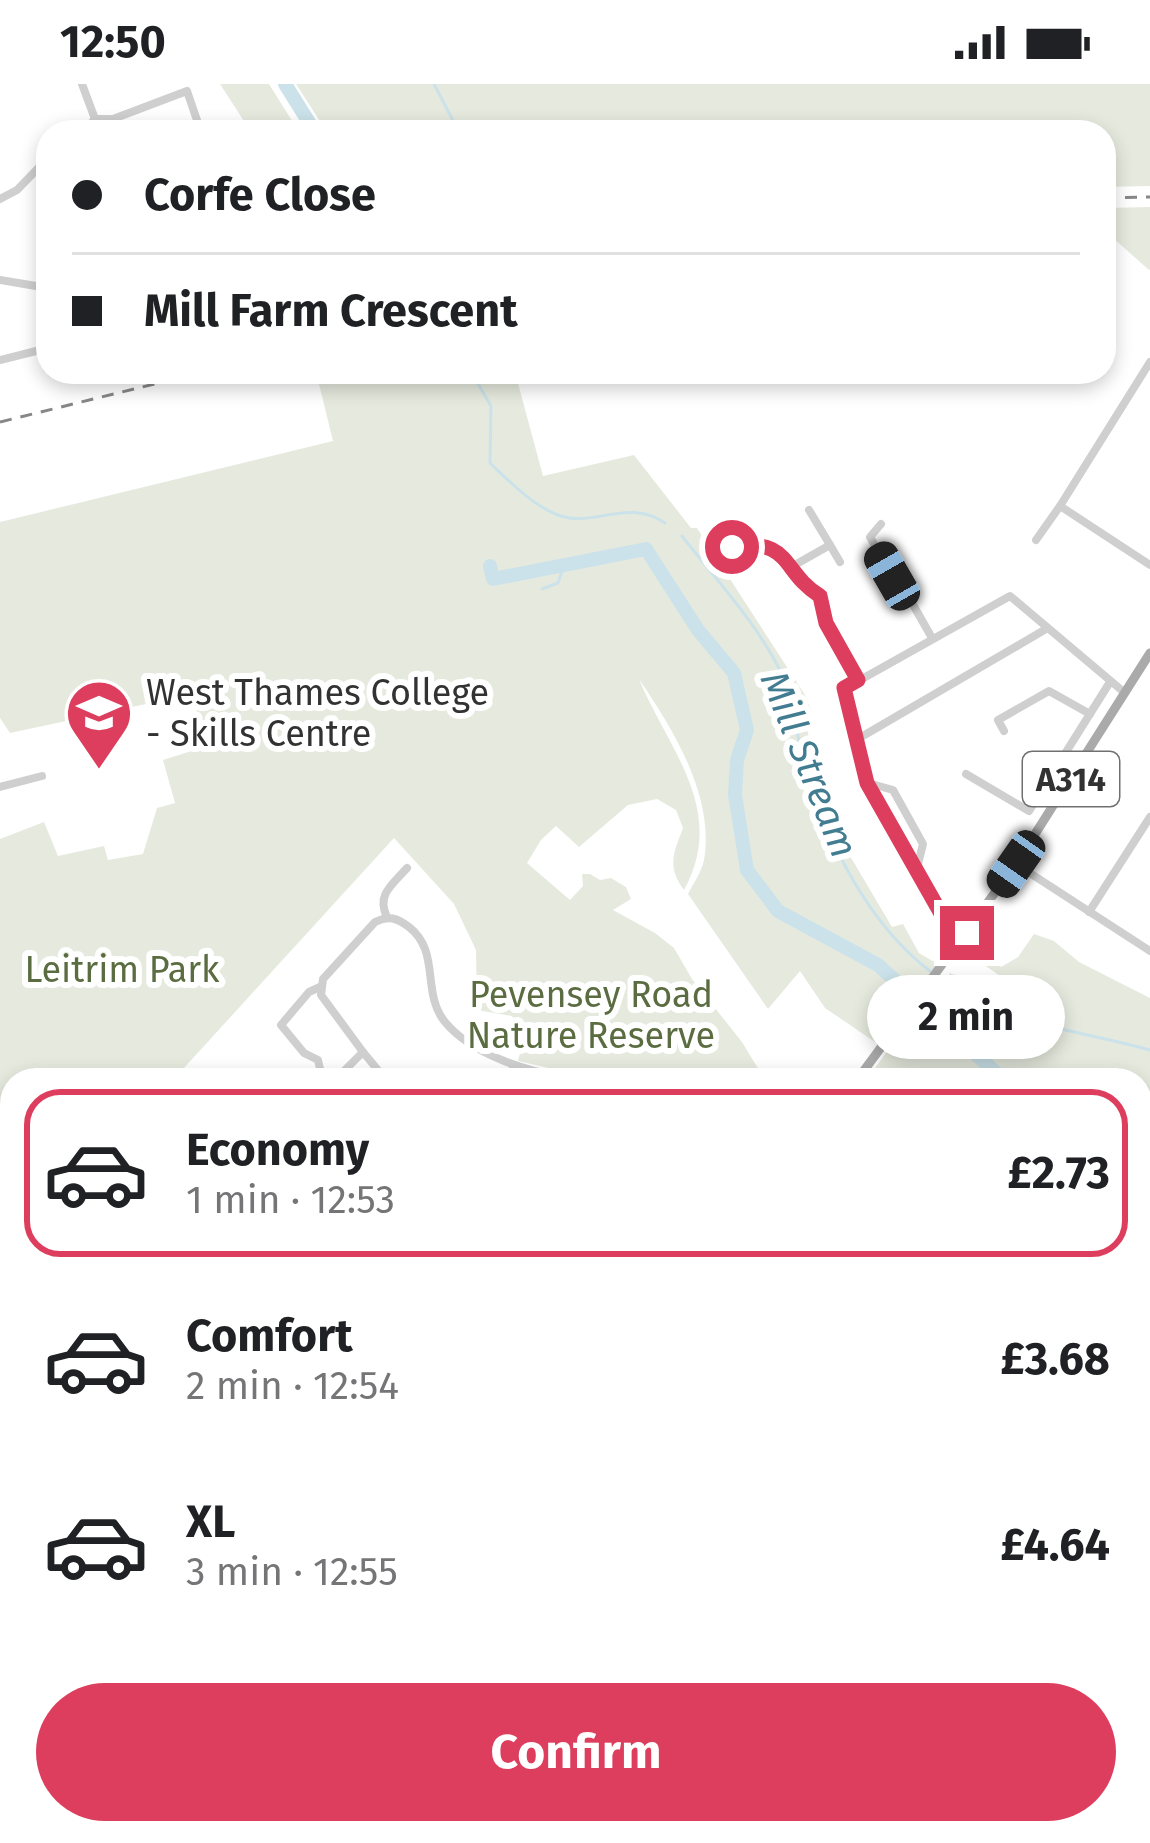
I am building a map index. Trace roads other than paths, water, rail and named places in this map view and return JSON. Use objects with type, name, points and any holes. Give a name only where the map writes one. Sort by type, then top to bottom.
[{"type":"main road","name":"A314","points":[[865,1068],[1016,864],[1150,653]]},
{"type":"street","points":[[82,84],[94,118],[113,119],[185,87],[197,120]]},
{"type":"street","points":[[0,200],[36,170]]},
{"type":"street","points":[[0,280],[36,286]]},
{"type":"street","points":[[0,361],[36,351]]},
{"type":"street","points":[[1036,541],[1150,362]]},
{"type":"street","points":[[1060,506],[1150,566]]},
{"type":"street","points":[[809,510],[840,562]]},
{"type":"street","points":[[881,524],[866,532],[932,638]]},
{"type":"street","points":[[732,547],[761,544],[776,549],[793,566],[826,605],[826,623],[858,680]]},
{"type":"street","points":[[793,566],[830,545]]},
{"type":"street","points":[[967,933],[943,917],[867,783],[844,688],[1010,596],[1125,693]]},
{"type":"street","points":[[856,740],[1046,629]]},
{"type":"street","points":[[966,774],[1029,811],[1110,682]]},
{"type":"street","points":[[1004,731],[998,720],[1049,691],[1090,713]]},
{"type":"street","points":[[0,787],[42,776]]},
{"type":"street","points":[[867,783],[893,790],[923,844],[916,872]]},
{"type":"street","points":[[1089,912],[1150,817]]},
{"type":"street","points":[[1016,864],[1150,951]]},
{"type":"street","points":[[387,917],[382,896],[407,868]]},
{"type":"street","points":[[376,1068],[320,987],[322,979],[375,922],[387,917],[402,922],[424,941],[435,998],[446,1024],[518,1068]]},
{"type":"street","points":[[320,987],[309,992],[280,1025],[304,1053],[316,1058],[320,1068]]},
{"type":"street","points":[[346,1068],[363,1052]]},
{"type":"waterway","points":[[285,84],[308,120]]},
{"type":"waterway","name":"Mill Stream","points":[[434,84],[453,120]]},
{"type":"waterway","name":"Mill Stream","points":[[478,384],[491,406],[490,463],[532,500],[561,516],[638,513],[665,523]]},
{"type":"waterway","name":"Mill Stream","points":[[682,536],[750,622],[784,679],[814,797],[853,880],[888,930],[930,971]]},
{"type":"waterway","points":[[490,566],[493,579],[646,549],[698,630],[734,673],[747,730],[737,760],[735,795],[747,870],[778,911],[878,965],[991,1068]]},
{"type":"waterway","points":[[542,589],[558,583],[564,565]]},
{"type":"waterway","name":"Mill Stream","points":[[938,977],[961,993],[1013,1015],[1150,1050]]},
{"type":"railway","points":[[1116,198],[1150,197]]},
{"type":"railway","points":[[0,422],[154,384]]},
{"type":"place","name":"West Thames College - Skills Centre","points":[[99,772]]},
{"type":"park label","name":"Leitrim Park","points":[[122,969]]},
{"type":"park label","name":"Pevensey Road Nature Reserve","points":[[591,1014]]}]
